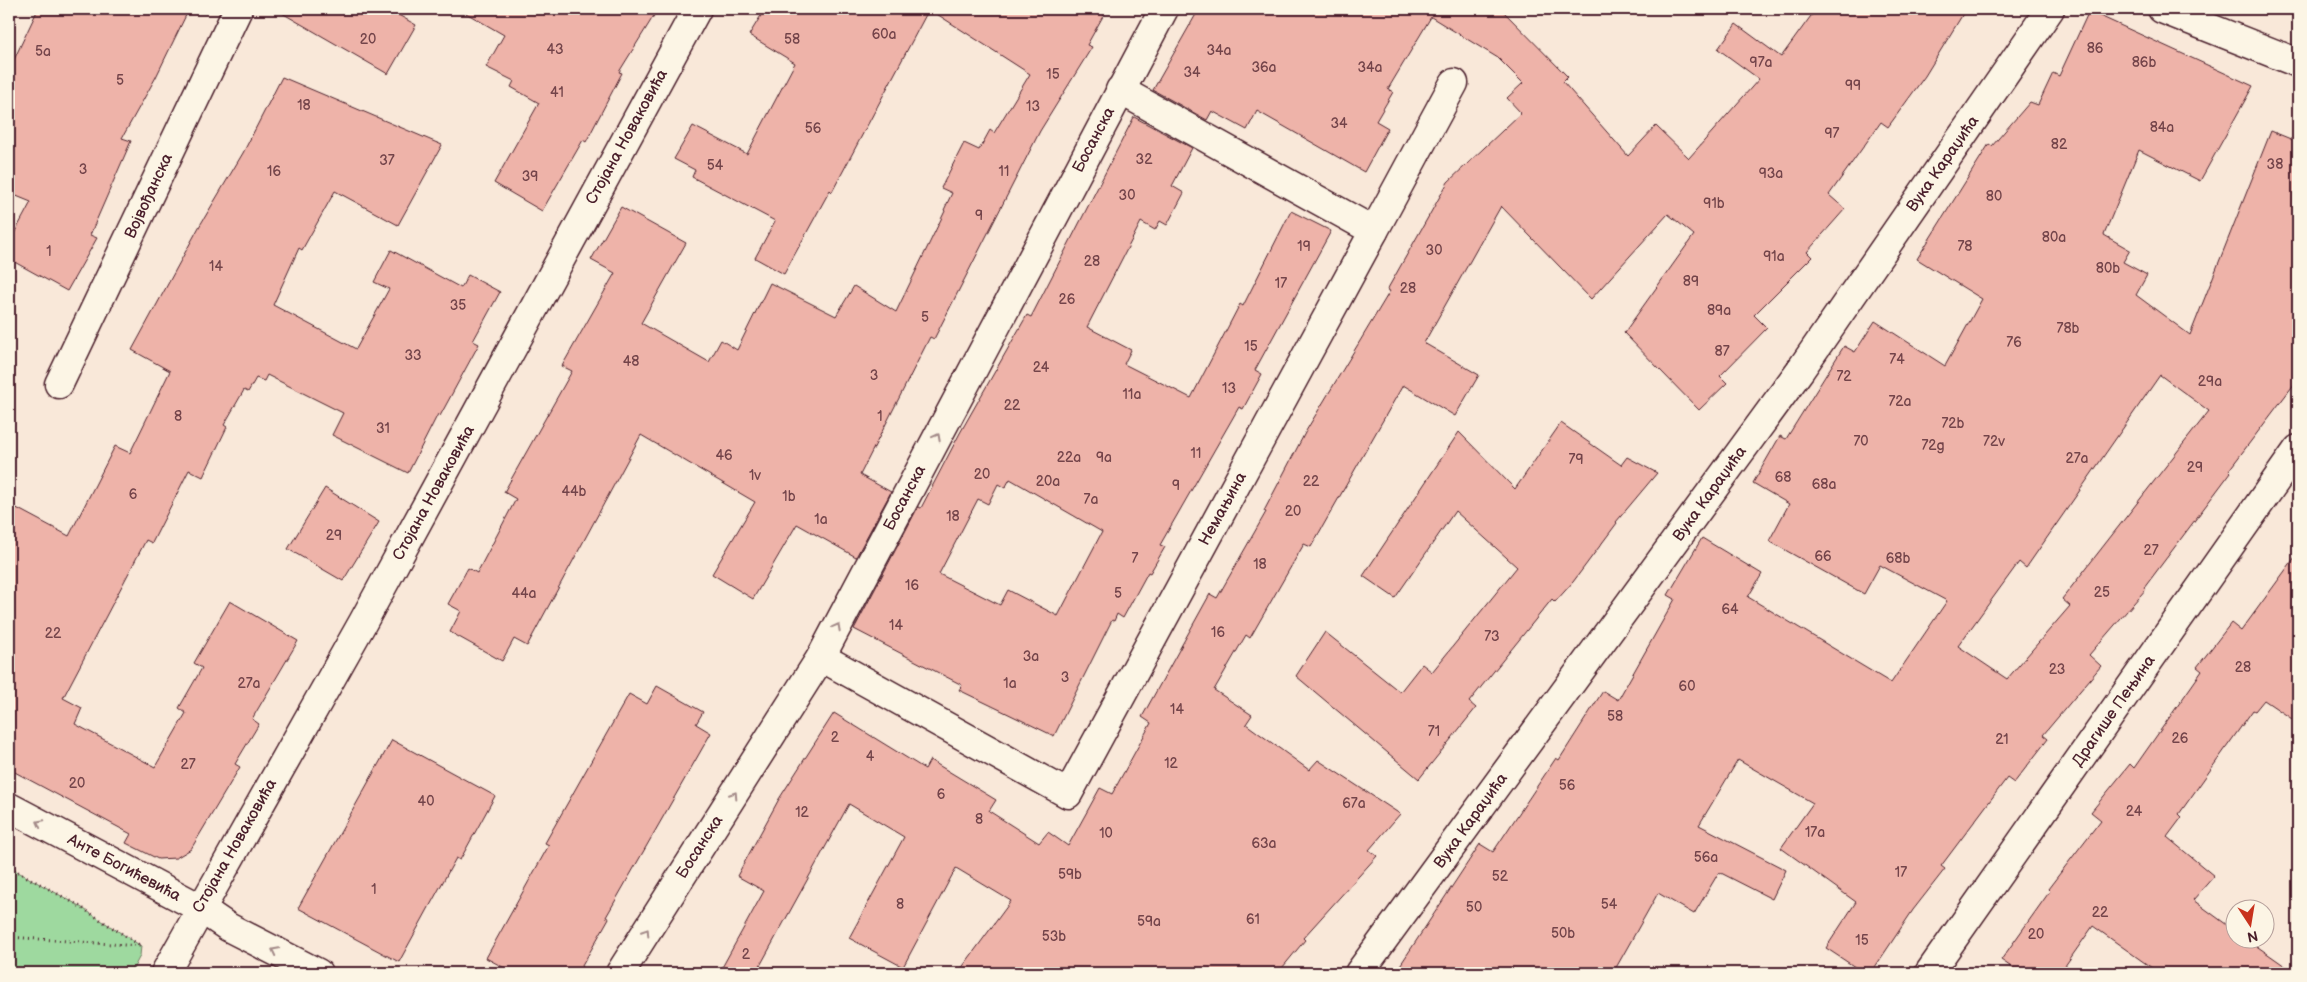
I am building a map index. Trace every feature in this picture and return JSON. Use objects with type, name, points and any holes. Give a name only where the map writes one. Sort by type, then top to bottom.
[{"type":"street","name":"Војвођанска","points":[[59,384],[238,9]]},
{"type":"street","name":"Стојана Новаковића","points":[[164,973],[363,622],[697,9]]},
{"type":"street","name":"Босанска","points":[[620,973],[821,657],[1164,9]]},
{"type":"street","name":"Вука Караџића","points":[[1359,973],[1801,369],[2050,9]]},
{"type":"street","points":[[2162,9],[2298,63]]},
{"type":"street","points":[[1120,90],[1374,231],[1454,83]]},
{"type":"street","name":"Немањина","points":[[821,657],[1068,794],[1374,231]]},
{"type":"street","name":"Драгише Пењина","points":[[1929,973],[2298,449]]},
{"type":"street","name":"Анте Богићевића","points":[[9,807],[200,908],[228,927],[318,973]]},
{"type":"path","points":[[9,866],[76,904],[142,946]]},
{"type":"path","points":[[9,937],[142,946]]},
{"type":"path","points":[[141,951],[142,946]]},
{"type":"green space","points":[[9,867],[76,904],[141,946],[140,956],[131,973],[9,973]]},
{"type":"building","points":[[38,9],[189,9],[156,77],[122,138],[131,141],[90,235],[97,238],[67,291],[9,259],[9,243],[31,202],[9,193],[9,70]]},
{"type":"building","points":[[275,9],[388,9],[416,25],[388,74]]},
{"type":"building","points":[[459,9],[658,9],[619,72],[622,73],[586,142],[583,140],[542,211],[494,183],[539,103],[511,87],[514,81],[486,67],[504,35]]},
{"type":"building","points":[[765,9],[929,9],[832,192],[830,190],[784,274],[755,258],[775,221],[692,177],[695,170],[674,159],[693,126],[747,154],[795,63],[749,35]]},
{"type":"building","points":[[929,9],[1107,9],[1087,45],[1092,47],[1040,131],[934,339],[930,337],[860,475],[891,492],[856,557],[797,524],[753,599],[712,574],[755,502],[641,435],[527,646],[514,639],[502,661],[450,632],[461,611],[448,604],[468,568],[477,573],[516,499],[504,492],[572,371],[562,366],[615,273],[591,260],[621,207],[686,243],[641,323],[709,362],[721,340],[737,350],[770,283],[836,316],[854,286],[896,312],[945,211],[952,193],[941,188],[964,143],[979,150],[990,130],[994,133],[1030,74]]},
{"type":"building","points":[[1199,9],[1501,9],[1568,77],[1563,82],[1628,156],[1656,126],[1689,158],[1759,79],[1718,49],[1736,24],[1781,57],[1816,9],[1966,9],[1925,76],[1888,127],[1881,122],[1829,195],[1845,209],[1807,252],[1812,257],[1754,315],[1767,328],[1720,376],[1727,383],[1699,410],[1624,333],[1694,235],[1668,214],[1591,299],[1501,206],[1424,343],[1479,375],[1455,416],[1403,385],[1311,547],[1304,544],[1250,638],[1246,635],[1214,690],[1252,715],[1246,724],[1309,770],[1318,760],[1400,814],[1369,850],[1377,856],[1303,938],[1305,940],[1278,973],[958,973],[1011,901],[956,868],[903,967],[849,938],[904,837],[849,804],[756,973],[719,973],[764,891],[737,876],[779,799],[834,713],[925,769],[930,760],[996,800],[989,811],[1039,843],[1048,832],[1068,846],[1100,788],[1112,794],[1151,723],[1142,717],[1210,594],[1217,598],[1266,512],[1264,511],[1306,431],[1390,291],[1387,290],[1448,182],[1521,113],[1507,98],[1523,83],[1498,58],[1431,17],[1388,89],[1393,92],[1376,121],[1388,128],[1364,172],[1257,111],[1247,130],[1212,111],[1207,120],[1153,90]]},
{"type":"building","points":[[2089,11],[2253,86],[2200,181],[2139,150],[2104,235],[2130,250],[2123,262],[2147,275],[2136,295],[2190,335],[2271,131],[2298,142],[2298,379],[2229,470],[2231,472],[2144,588],[2146,589],[2089,655],[2101,666],[2043,735],[2048,739],[2014,783],[2007,778],[1941,866],[1945,869],[1913,910],[1871,973],[1864,973],[1826,948],[1856,902],[1781,848],[1813,803],[1738,760],[1699,825],[1786,870],[1772,899],[1719,872],[1694,914],[1658,893],[1613,973],[1395,973],[1480,844],[1493,852],[1556,758],[1559,760],[1603,691],[1618,700],[1675,599],[1668,595],[1702,538],[1762,574],[1748,597],[1891,683],[1947,601],[1880,565],[1864,594],[1769,541],[1789,504],[1753,483],[1780,436],[1786,439],[1844,346],[1855,352],[1875,321],[1945,366],[1982,299],[1917,259],[1989,144],[1992,146],[2030,102],[2038,105],[2053,73],[2059,76]],"holes":[[[2160,375],[2209,411],[2062,599],[2070,606],[2007,679],[1958,646],[2019,562],[2026,568]]]},
{"type":"building","points":[[282,77],[442,145],[398,225],[335,191],[302,250],[299,248],[273,305],[356,349],[389,289],[374,282],[391,250],[461,288],[468,275],[500,292],[473,341],[479,344],[440,416],[438,414],[408,473],[332,435],[343,413],[267,375],[264,381],[256,378],[248,392],[244,390],[224,425],[227,427],[203,477],[189,470],[152,543],[146,540],[63,698],[82,708],[75,724],[155,767],[186,713],[179,708],[202,668],[194,663],[230,601],[298,641],[252,719],[259,724],[235,764],[240,767],[191,849],[176,858],[158,859],[126,843],[131,834],[9,769],[9,504],[69,536],[115,446],[130,453],[170,371],[132,350],[199,227],[243,153]]},
{"type":"building","points":[[1134,117],[1192,148],[1172,186],[1184,193],[1167,225],[1160,221],[1155,230],[1141,222],[1087,327],[1131,350],[1124,364],[1191,398],[1240,304],[1243,306],[1291,211],[1331,231],[1255,370],[1262,374],[1243,409],[1239,407],[1160,545],[1165,547],[1150,573],[1148,572],[1123,618],[1117,614],[1114,621],[1112,620],[1054,736],[959,690],[962,685],[854,629],[918,507],[921,508],[960,433],[1027,315],[1031,317]],"holes":[[[1010,479],[1102,532],[1058,616],[1008,590],[1000,605],[939,574],[978,499],[988,504],[998,484],[1005,488]]]},
{"type":"building","points":[[1561,423],[1621,465],[1627,457],[1657,473],[1616,522],[1573,582],[1555,602],[1552,599],[1469,702],[1476,708],[1419,779],[1296,676],[1325,632],[1400,692],[1422,664],[1432,672],[1517,567],[1455,511],[1395,598],[1363,576],[1459,432],[1515,489]]},
{"type":"building","points":[[325,488],[379,522],[343,581],[288,549]]},
{"type":"building","points":[[2298,553],[2298,723],[2264,700],[2255,711],[2253,710],[2179,814],[2182,817],[2167,837],[2214,876],[2193,900],[2224,923],[2224,950],[2262,950],[2295,973],[2159,973],[2093,926],[2060,973],[2020,973],[2001,960],[2050,891],[2048,889],[2101,820],[2091,812],[2130,764],[2134,768],[2202,671],[2197,667],[2231,623],[2241,631]]},
{"type":"building","points":[[657,686],[703,712],[696,724],[711,733],[606,917],[609,918],[578,973],[514,973],[486,958],[549,845],[545,843],[629,694],[647,704]]},
{"type":"building","points":[[392,740],[495,796],[460,860],[456,858],[399,962],[298,908]]}]
